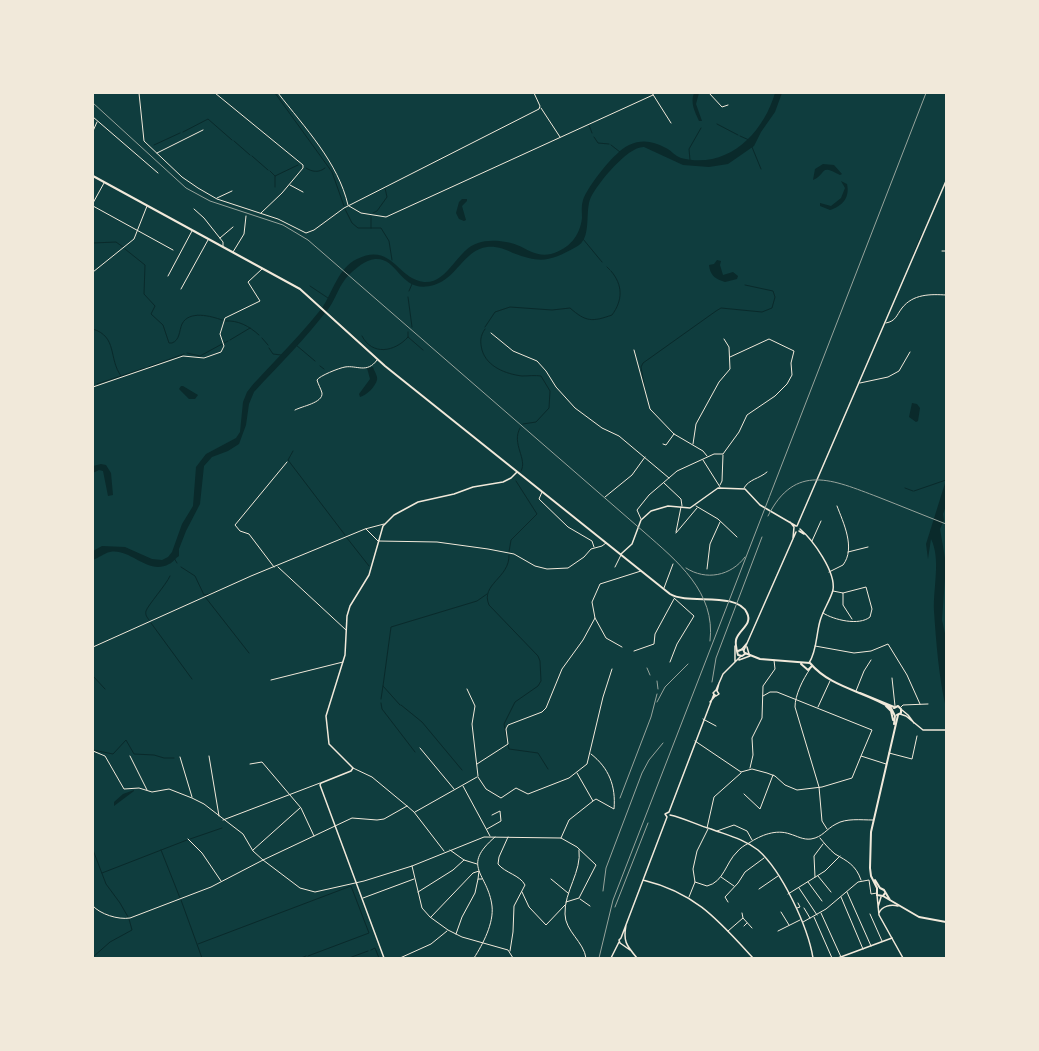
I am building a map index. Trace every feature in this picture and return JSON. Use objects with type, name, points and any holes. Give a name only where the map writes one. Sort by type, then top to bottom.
[{"type":"main road","points":[[93,176],[262,268],[299,290],[334,319],[377,359],[674,597],[728,601],[746,611],[748,619],[746,627],[738,635],[735,641],[735,645],[742,651],[751,656],[764,660],[798,663],[811,667],[830,681],[901,709],[894,729],[873,820],[871,839],[871,874],[878,890]]},
{"type":"main road","points":[[735,641],[742,651]]},
{"type":"main road","points":[[740,656],[742,651]]},
{"type":"main road","points":[[740,656],[742,651]]},
{"type":"main road","points":[[807,666],[811,667]]},
{"type":"main road","points":[[859,693],[884,704],[893,710],[894,729]]},
{"type":"main road","points":[[884,704],[891,711],[894,723]]},
{"type":"main road","points":[[894,714],[899,714]]},
{"type":"main road","points":[[871,874],[892,902]]},
{"type":"main road","points":[[880,888],[877,894],[919,917],[945,922]]},
{"type":"main road","points":[[882,896],[885,892]]},
{"type":"street","points":[[139,93],[143,137],[146,144],[190,184],[217,199],[248,211],[278,219],[305,233],[314,230],[348,206],[540,107]]},
{"type":"street","points":[[215,93],[303,165],[303,168],[289,185],[261,214]]},
{"type":"street","points":[[278,93],[335,168],[344,189],[348,206],[358,212],[386,217],[652,94],[671,124]]},
{"type":"street","points":[[534,93],[540,107],[560,137]]},
{"type":"street","points":[[709,93],[722,107],[728,105]]},
{"type":"street","points":[[93,117],[158,173]]},
{"type":"street","points":[[93,131],[98,121]]},
{"type":"street","points":[[156,153],[202,130]]},
{"type":"street","points":[[742,651],[747,644],[797,529],[946,181]]},
{"type":"street","points":[[93,203],[105,182]]},
{"type":"street","points":[[289,185],[302,192]]},
{"type":"street","points":[[217,199],[232,191]]},
{"type":"street","points":[[93,206],[173,250]]},
{"type":"street","points":[[93,272],[134,239],[148,206]]},
{"type":"street","points":[[194,209],[204,218],[220,238],[223,242],[223,247]]},
{"type":"street","points":[[233,253],[244,234],[246,216]]},
{"type":"street","points":[[220,238],[233,227]]},
{"type":"street","points":[[168,276],[193,230]]},
{"type":"street","points":[[181,289],[208,239]]},
{"type":"street","points":[[93,387],[183,356],[204,358],[221,352],[224,346],[220,334],[224,319],[260,301],[248,281],[262,268]]},
{"type":"street","points":[[885,323],[895,319],[902,307],[918,297],[931,293],[946,295]]},
{"type":"street","points":[[491,333],[513,351],[537,361],[546,371],[559,391],[575,408],[602,428],[619,436],[646,457],[669,478]]},
{"type":"street","points":[[693,445],[696,424],[719,382],[730,369],[729,347],[724,339]]},
{"type":"street","points":[[615,567],[621,555],[632,544],[641,520],[656,509],[682,507],[690,508],[720,487],[722,481],[723,454],[739,432],[747,415],[775,396],[788,384],[792,376],[790,363],[794,351],[769,339],[730,357]]},
{"type":"street","points":[[634,350],[648,405],[652,411],[674,434],[708,456]]},
{"type":"street","points":[[860,382],[888,377],[899,371],[910,352]]},
{"type":"street","points":[[295,410],[315,402],[320,398],[322,392],[317,380],[320,376],[344,367],[362,369],[373,364],[377,359]]},
{"type":"street","points":[[663,444],[666,445],[674,434]]},
{"type":"street","points":[[641,520],[637,510],[640,505],[652,492],[680,469],[716,453],[723,454]]},
{"type":"street","points":[[605,496],[632,475],[646,457]]},
{"type":"street","points":[[703,460],[710,474],[720,487]]},
{"type":"street","points":[[274,567],[249,534],[240,531],[235,525],[287,462]]},
{"type":"street","points":[[93,647],[274,567],[365,529],[384,524],[394,515],[418,502],[454,494],[474,487],[503,482],[512,478],[518,472]]},
{"type":"street","points":[[744,488],[749,481],[759,478],[767,472]]},
{"type":"street","points":[[664,482],[680,497],[682,507],[675,531],[676,533],[697,508]]},
{"type":"street","points":[[720,487],[744,488],[764,508],[789,522],[806,535],[812,541],[829,572],[833,583],[832,591],[823,613],[811,667],[805,676]]},
{"type":"street","points":[[543,492],[539,499],[568,527],[592,541],[594,547]]},
{"type":"street","points":[[696,505],[697,508],[720,521],[737,537]]},
{"type":"street","points":[[829,572],[843,565],[848,552],[847,537],[837,506]]},
{"type":"street","points":[[707,568],[706,564],[710,544],[720,521]]},
{"type":"street","points":[[812,541],[821,521]]},
{"type":"street","points":[[384,524],[368,575],[350,606],[343,662],[326,716],[329,744],[353,768],[372,777],[414,812],[444,851]]},
{"type":"street","points":[[365,529],[378,540],[437,542],[488,549],[514,554],[535,566],[549,569],[568,568],[594,547],[602,546],[606,543]]},
{"type":"street","points":[[848,552],[868,546]]},
{"type":"street","points":[[664,589],[673,564]]},
{"type":"street","points":[[278,566],[347,630]]},
{"type":"street","points":[[622,648],[606,638],[595,618],[592,602],[600,584],[641,571]]},
{"type":"street","points":[[823,613],[836,620],[865,620],[870,617],[872,610],[866,587],[843,593],[832,591]]},
{"type":"street","points":[[843,593],[843,605],[852,620]]},
{"type":"street","points":[[634,651],[654,644],[655,634],[674,597],[694,616],[677,644],[670,662]]},
{"type":"street","points":[[477,764],[508,744],[506,730],[507,726],[545,709],[562,669],[578,648],[595,618]]},
{"type":"street","points":[[742,651],[748,641]]},
{"type":"street","points":[[736,661],[751,656],[747,650],[747,644]]},
{"type":"street","points":[[815,646],[854,653],[871,651],[888,644],[907,675],[920,704]]},
{"type":"street","points":[[735,645],[736,661]]},
{"type":"street","points":[[714,695],[718,694],[717,690],[720,679],[726,670],[740,656]]},
{"type":"street","points":[[812,657],[807,666],[805,676],[796,699],[796,711],[819,787],[822,821],[827,829]]},
{"type":"street","points":[[750,769],[753,757],[752,738],[762,720],[761,702],[764,683],[775,669],[774,660]]},
{"type":"street","points":[[856,692],[864,671],[871,660]]},
{"type":"street","points":[[271,680],[343,662]]},
{"type":"street","points":[[467,689],[476,706],[472,724],[478,776],[486,789],[501,798],[516,788],[528,794],[569,778],[588,763],[603,697],[612,669]]},
{"type":"street","points":[[892,678],[895,707]]},
{"type":"street","points":[[817,708],[830,681]]},
{"type":"street","points":[[611,958],[619,942],[623,938],[643,880],[664,829],[667,817],[665,814],[668,812],[703,719],[717,690]]},
{"type":"street","points":[[689,897],[695,882],[693,869],[698,851],[708,828],[714,797],[742,772],[750,769],[773,775],[785,785],[797,790],[819,787],[852,778],[872,730],[792,697],[773,691],[763,696]]},
{"type":"street","points":[[915,724],[907,713],[901,709],[903,705],[928,704]]},
{"type":"street","points":[[899,714],[906,716],[923,730],[946,730]]},
{"type":"street","points":[[703,719],[716,726]]},
{"type":"street","points":[[888,753],[912,758],[917,736]]},
{"type":"street","points":[[695,741],[742,772]]},
{"type":"street","points":[[420,748],[455,789]]},
{"type":"street","points":[[93,752],[105,756],[124,789],[139,788],[152,792],[169,788],[204,804],[222,820],[246,837],[253,851],[263,860],[296,885],[308,891],[317,892],[356,883],[412,866],[444,851],[479,838],[489,837],[561,838],[577,847],[596,865],[579,898],[566,903],[546,924],[528,908],[522,892]]},
{"type":"street","points":[[590,753],[602,764],[612,779],[615,800],[614,809],[590,796]]},
{"type":"street","points":[[130,756],[147,791]]},
{"type":"street","points":[[209,756],[219,817]]},
{"type":"street","points":[[861,756],[886,764]]},
{"type":"street","points":[[180,757],[192,798]]},
{"type":"street","points":[[250,764],[262,762],[301,808],[314,836]]},
{"type":"street","points":[[222,820],[320,783],[353,768]]},
{"type":"street","points":[[577,772],[593,801]]},
{"type":"street","points":[[744,794],[760,809],[773,775]]},
{"type":"street","points":[[414,812],[478,776]]},
{"type":"street","points":[[320,783],[384,958]]},
{"type":"street","points":[[463,785],[487,829],[489,837],[488,843]]},
{"type":"street","points":[[561,838],[569,820],[596,799]]},
{"type":"street","points":[[93,906],[103,914],[126,918],[206,890],[263,860],[335,826],[357,818],[377,820],[384,819],[407,806]]},
{"type":"street","points":[[253,851],[301,808]]},
{"type":"street","points":[[487,829],[501,821],[500,811],[492,815]]},
{"type":"street","points":[[668,812],[670,815],[748,844],[764,858],[778,876],[803,923],[813,958]]},
{"type":"street","points":[[695,882],[707,886],[721,877],[737,852],[753,840],[763,836],[778,832],[788,833],[804,839],[819,837],[827,829],[844,821],[873,820]]},
{"type":"street","points":[[717,832],[734,825],[747,831],[753,840]]},
{"type":"street","points":[[474,958],[482,944],[492,917],[492,905],[479,871],[478,864],[480,852],[495,837]]},
{"type":"street","points":[[505,837],[506,841]]},
{"type":"street","points":[[508,837],[499,857],[498,864],[524,882],[525,885],[514,906],[514,932],[509,951],[513,958]]},
{"type":"street","points":[[819,837],[824,843],[857,869],[861,880]]},
{"type":"street","points":[[188,839],[202,853],[222,882]]},
{"type":"street","points":[[815,877],[814,856],[824,843]]},
{"type":"street","points":[[449,849],[464,860],[478,864]]},
{"type":"street","points":[[579,850],[578,862],[566,903],[567,922],[586,958]]},
{"type":"street","points":[[788,894],[817,876],[840,856]]},
{"type":"street","points":[[728,902],[725,897],[745,872],[764,858]]},
{"type":"street","points":[[418,892],[453,870],[464,860]]},
{"type":"street","points":[[412,866],[422,908],[430,918],[456,934],[482,944],[509,951]]},
{"type":"street","points":[[456,934],[462,917],[475,893],[479,871]]},
{"type":"street","points":[[430,918],[473,873],[479,871]]},
{"type":"street","points":[[759,889],[778,876]]},
{"type":"street","points":[[817,876],[831,892]]},
{"type":"street","points":[[721,877],[734,886]]},
{"type":"street","points":[[362,898],[414,878]]},
{"type":"street","points":[[551,879],[569,894]]},
{"type":"street","points":[[643,880],[672,888],[689,897],[710,913],[754,958]]},
{"type":"street","points":[[803,923],[820,913],[861,880],[869,880],[871,894],[877,894],[879,915],[903,958]]},
{"type":"street","points":[[808,882],[822,901]]},
{"type":"street","points":[[799,887],[805,897],[808,898],[817,915]]},
{"type":"street","points":[[847,892],[871,946]]},
{"type":"street","points":[[878,909],[882,896]]},
{"type":"street","points":[[840,897],[863,949]]},
{"type":"street","points":[[579,898],[590,906]]},
{"type":"street","points":[[796,909],[800,907],[798,903]]},
{"type":"street","points":[[879,915],[883,908],[891,904],[898,906]]},
{"type":"street","points":[[804,908],[811,918]]},
{"type":"street","points":[[781,912],[789,926]]},
{"type":"street","points":[[742,913],[743,918],[752,928]]},
{"type":"street","points":[[820,913],[842,957]]},
{"type":"street","points":[[870,914],[882,942]]},
{"type":"street","points":[[813,917],[832,958]]},
{"type":"street","points":[[728,931],[743,918]]},
{"type":"street","points":[[778,931],[800,920]]},
{"type":"street","points":[[744,926],[747,923]]},
{"type":"street","points":[[400,958],[431,944],[448,930]]},
{"type":"street","points":[[623,938],[637,958]]},
{"type":"street","points":[[838,958],[892,938]]},
{"type":"street","points":[[619,942],[630,950]]},
{"type":"street","points":[[616,948],[625,942]]},
{"type":"water","points":[[694,93],[699,93],[696,104],[702,121],[699,121],[694,107]]},
{"type":"water","points":[[775,93],[782,93],[775,112],[761,132],[754,146],[728,164],[709,167],[683,165],[644,147],[637,148],[630,152],[614,166],[591,197],[585,238],[576,247],[552,258],[539,260],[531,259],[500,248],[487,247],[472,253],[442,282],[423,287],[414,285],[407,281],[390,264],[383,260],[375,259],[361,265],[346,278],[329,308],[311,330],[254,392],[249,404],[246,425],[239,444],[228,451],[212,457],[204,466],[200,504],[186,531],[179,549],[179,556],[170,563],[161,567],[154,567],[118,552],[110,552],[93,560],[93,551],[102,546],[125,547],[152,559],[162,560],[168,557],[172,552],[182,524],[193,506],[196,467],[206,454],[236,438],[240,432],[243,402],[247,392],[322,308],[340,274],[350,263],[369,255],[378,255],[394,263],[407,275],[424,282],[440,278],[471,246],[482,242],[508,242],[541,255],[557,252],[568,245],[579,231],[582,218],[582,202],[590,186],[610,161],[623,149],[634,143],[643,141],[652,142],[668,149],[681,158],[698,160],[713,159],[728,154],[752,135],[762,122]]},
{"type":"water","points":[[823,164],[834,165],[842,174],[840,175],[826,170],[813,180],[815,169]]},
{"type":"water","points":[[841,181],[847,184],[848,189],[846,197],[842,203],[830,210],[820,206],[820,203],[831,206],[841,198],[845,188]]},
{"type":"water","points":[[462,199],[467,199],[462,206],[466,220],[464,221],[459,219],[456,213],[459,202]]},
{"type":"water","points":[[717,260],[721,261],[720,265],[723,275],[733,272],[738,276],[737,279],[725,282],[714,276],[709,265],[714,264]]},
{"type":"water","points":[[373,367],[377,377],[376,383],[368,393],[360,397],[359,394],[370,379],[367,368]]},
{"type":"water","points":[[181,386],[198,395],[195,399],[189,399],[179,389]]},
{"type":"water","points":[[912,403],[917,404],[920,408],[918,421],[916,422],[909,417]]},
{"type":"water","points":[[101,464],[106,465],[111,473],[113,495],[108,496],[103,471],[99,470],[93,473],[93,466]]},
{"type":"water","points":[[946,480],[946,506],[943,514],[944,520],[940,529],[946,564],[942,620],[946,638],[946,708],[940,672],[934,611],[936,555],[931,539],[928,559],[926,544]]},
{"type":"water","points":[[134,790],[114,806],[114,802],[123,794]]},
{"type":"waterway","points":[[275,93],[332,172],[344,206]]},
{"type":"waterway","points":[[183,132],[208,119],[232,140]]},
{"type":"waterway","points":[[717,124],[738,135]]},
{"type":"waterway","points":[[589,125],[592,133]]},
{"type":"waterway","points":[[690,160],[689,149],[701,128]]},
{"type":"waterway","points":[[154,145],[180,133]]},
{"type":"waterway","points":[[740,136],[749,140]]},
{"type":"waterway","points":[[594,137],[598,143],[609,144]]},
{"type":"waterway","points":[[234,141],[250,155]]},
{"type":"waterway","points":[[611,145],[620,152]]},
{"type":"waterway","points":[[752,147],[761,169]]},
{"type":"waterway","points":[[252,156],[268,170]]},
{"type":"waterway","points":[[275,187],[275,176],[298,165]]},
{"type":"waterway","points":[[306,168],[316,171],[320,171],[325,168]]},
{"type":"waterway","points":[[270,171],[275,176]]},
{"type":"waterway","points":[[373,213],[377,211],[387,197],[385,188]]},
{"type":"waterway","points":[[345,209],[352,223],[358,228],[381,228],[389,241],[392,260]]},
{"type":"waterway","points":[[371,217],[371,228]]},
{"type":"waterway","points":[[913,255],[922,234]]},
{"type":"waterway","points":[[583,239],[602,262]]},
{"type":"waterway","points":[[93,243],[116,242],[123,247]]},
{"type":"waterway","points":[[125,249],[145,265],[144,294],[155,306],[151,314],[163,325],[169,343],[177,340],[182,324],[190,317],[200,315],[222,320]]},
{"type":"waterway","points":[[607,267],[610,270]]},
{"type":"waterway","points":[[485,327],[495,312],[510,307],[552,310],[570,308],[580,316],[594,320],[612,315],[618,304],[620,293],[618,282],[611,271]]},
{"type":"waterway","points":[[409,291],[412,284]]},
{"type":"waterway","points":[[645,390],[641,367],[643,363],[716,311],[721,308],[762,312],[772,308],[775,297],[773,291],[745,285]]},
{"type":"waterway","points":[[310,286],[328,298]]},
{"type":"waterway","points":[[408,297],[412,327]]},
{"type":"waterway","points":[[225,321],[243,324],[259,335]]},
{"type":"waterway","points":[[230,340],[250,328]]},
{"type":"waterway","points":[[93,329],[106,337],[112,349],[117,369],[121,376]]},
{"type":"waterway","points":[[485,329],[481,337],[481,344],[484,356],[488,361],[498,369],[510,373],[522,376],[541,376],[550,391],[549,408],[536,422],[523,424]]},
{"type":"waterway","points":[[408,332],[408,337],[423,350]]},
{"type":"waterway","points":[[362,336],[372,347],[384,350],[397,346],[408,337]]},
{"type":"waterway","points":[[262,338],[268,345]]},
{"type":"waterway","points":[[224,343],[228,341]]},
{"type":"waterway","points":[[187,353],[200,356],[222,344]]},
{"type":"waterway","points":[[296,345],[315,361]]},
{"type":"waterway","points":[[269,348],[273,354],[281,355]]},
{"type":"waterway","points":[[148,367],[184,354]]},
{"type":"waterway","points":[[320,366],[324,369]]},
{"type":"waterway","points":[[97,384],[145,368]]},
{"type":"waterway","points":[[520,428],[517,440],[523,461],[521,471]]},
{"type":"waterway","points":[[293,451],[288,460],[345,535]]},
{"type":"waterway","points":[[914,491],[946,480]]},
{"type":"waterway","points":[[509,552],[511,540],[537,514],[516,481]]},
{"type":"waterway","points":[[905,488],[913,491]]},
{"type":"waterway","points":[[347,538],[369,566]]},
{"type":"waterway","points":[[507,741],[504,724],[515,702],[538,686],[541,681],[540,661],[538,656],[489,605],[487,598],[488,592],[505,570],[509,555]]},
{"type":"waterway","points":[[174,558],[177,563]]},
{"type":"waterway","points":[[181,567],[195,576],[204,595],[210,594]]},
{"type":"waterway","points":[[149,620],[146,615],[146,611],[170,576]]},
{"type":"waterway","points":[[400,705],[383,686],[391,627],[477,601],[487,594]]},
{"type":"waterway","points":[[206,598],[249,653]]},
{"type":"waterway","points":[[151,623],[192,679]]},
{"type":"waterway","points":[[93,676],[105,689]]},
{"type":"waterway","points":[[381,699],[383,686]]},
{"type":"waterway","points":[[381,703],[382,709],[415,752]]},
{"type":"waterway","points":[[401,705],[422,722],[462,770]]},
{"type":"waterway","points":[[93,750],[113,754],[126,740],[134,754],[174,758]]},
{"type":"waterway","points":[[508,745],[509,749],[538,753],[548,769]]},
{"type":"waterway","points":[[190,839],[222,828]]},
{"type":"waterway","points":[[102,873],[187,840]]},
{"type":"waterway","points":[[93,850],[106,884],[128,917]]},
{"type":"waterway","points":[[161,850],[180,898]]},
{"type":"waterway","points":[[198,944],[351,886],[369,933],[308,956]]},
{"type":"waterway","points":[[181,900],[202,958]]},
{"type":"waterway","points":[[93,957],[110,942],[132,930],[129,919]]},
{"type":"waterway","points":[[371,950],[375,948],[379,958]]},
{"type":"waterway","points":[[349,958],[368,951]]},
{"type":"waterway","points":[[301,958],[306,956]]},
{"type":"railway","points":[[599,958],[613,900],[926,93]]},
{"type":"railway","points":[[93,103],[186,188],[210,201],[283,225],[308,240],[644,532],[669,554],[692,579],[707,607],[710,623],[710,641]]},
{"type":"railway","points":[[768,516],[779,499],[790,488],[803,482],[816,480],[831,481],[846,485],[946,524]]},
{"type":"railway","points":[[712,682],[716,658],[762,537]]},
{"type":"railway","points":[[686,568],[702,574],[718,574],[733,569],[745,557]]},
{"type":"railway","points":[[675,677],[688,664]]},
{"type":"railway","points":[[647,668],[650,675]]},
{"type":"railway","points":[[657,702],[665,687],[679,673]]},
{"type":"railway","points":[[657,681],[658,689]]},
{"type":"railway","points":[[620,798],[651,717],[657,694]]},
{"type":"railway","points":[[603,891],[606,868],[642,773],[649,760],[663,743]]},
{"type":"railway","points":[[615,907],[648,823]]}]
